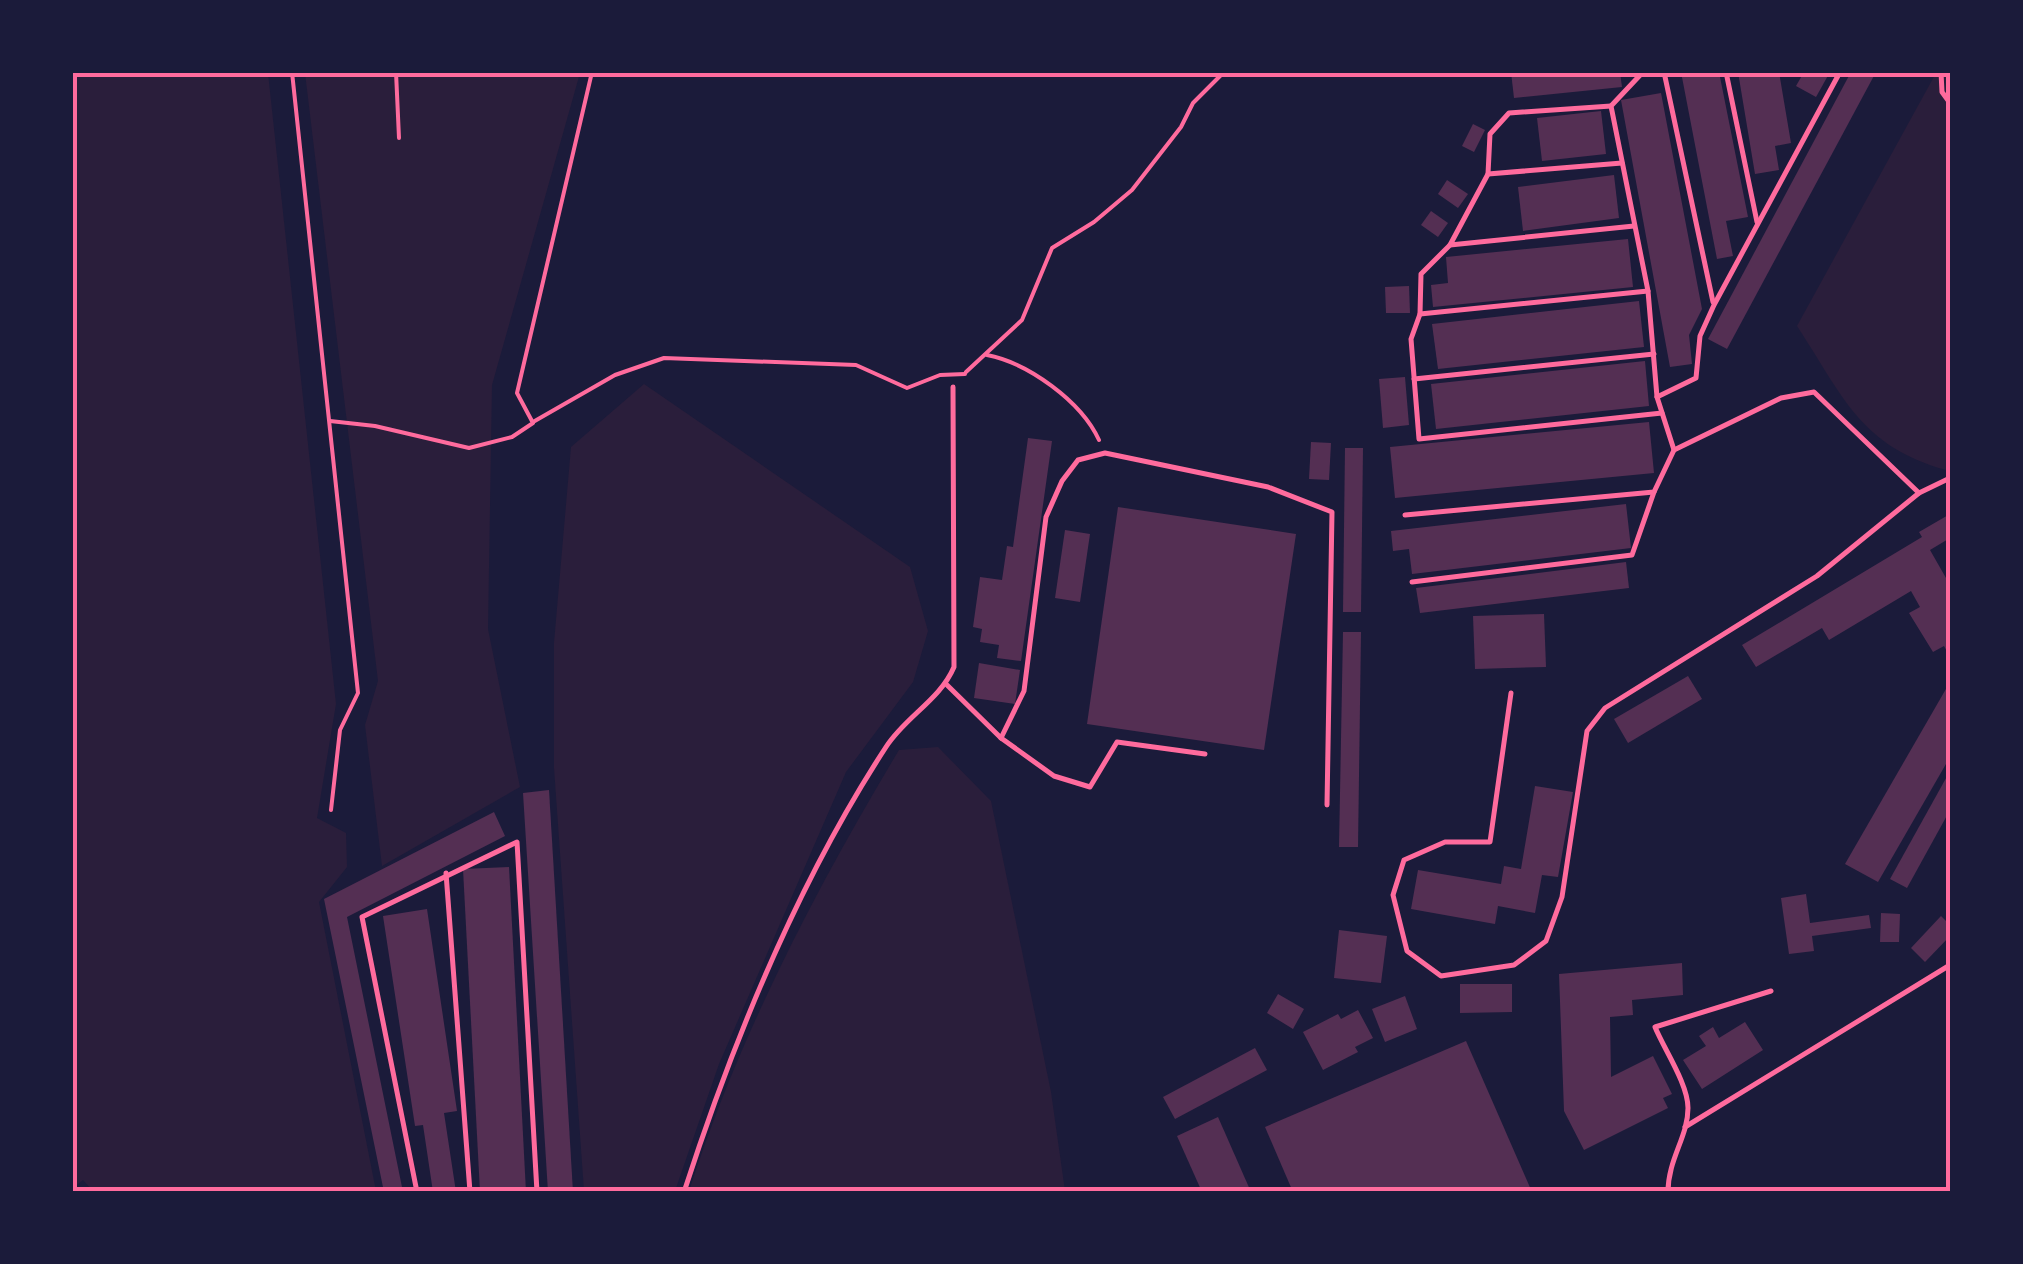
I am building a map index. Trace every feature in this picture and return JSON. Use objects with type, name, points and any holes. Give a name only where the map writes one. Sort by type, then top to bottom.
[{"type":"lane","points":[[1642,72],[1611,106],[1509,112],[1490,134],[1488,174],[1450,245],[1421,274],[1420,314],[1411,340],[1420,438],[1662,413]]},
{"type":"lane","points":[[1664,72],[1714,305]]},
{"type":"lane","points":[[1726,72],[1757,225]]},
{"type":"lane","points":[[1657,397],[1696,378],[1700,336],[1714,305],[1840,72]]},
{"type":"lane","points":[[1941,72],[1942,92],[1950,102]]},
{"type":"lane","points":[[1611,106],[1648,291],[1657,397],[1674,450]]},
{"type":"lane","points":[[1488,174],[1622,162]]},
{"type":"lane","points":[[1450,245],[1635,226]]},
{"type":"lane","points":[[1420,314],[1648,291]]},
{"type":"lane","points":[[1414,378],[1654,354]]},
{"type":"lane","points":[[684,1192],[745,1025],[803,898],[887,745],[946,685],[954,667],[953,387]]},
{"type":"lane","points":[[1412,582],[1632,555],[1674,450],[1781,398],[1814,392],[1918,493]]},
{"type":"lane","points":[[1001,738],[1024,691],[1046,516],[1062,481],[1078,460],[1105,453],[1268,487],[1332,512],[1327,804]]},
{"type":"lane","points":[[1511,693],[1490,842],[1445,842],[1404,860],[1394,896],[1406,952],[1441,976],[1514,965],[1546,940],[1562,896],[1587,731],[1605,708],[1817,576],[1918,493],[1950,478]]},
{"type":"lane","points":[[1405,515],[1654,492]]},
{"type":"lane","points":[[946,685],[1001,738],[1054,776],[1090,787],[1117,742],[1204,754]]},
{"type":"lane","points":[[417,1192],[362,917],[446,873],[517,842],[537,1192]]},
{"type":"lane","points":[[446,873],[470,1192]]},
{"type":"lane","points":[[1686,1127],[1950,965]]},
{"type":"lane","points":[[1668,1192],[1668,1167],[1686,1127],[1689,1104],[1654,1027],[1771,991]]},
{"type":"path","points":[[292,72],[358,693],[340,730],[331,810]]},
{"type":"path","points":[[396,72],[398,138]]},
{"type":"path","points":[[532,422],[517,393],[592,72]]},
{"type":"path","points":[[953,387],[1022,320],[1052,248],[1094,222],[1132,190],[1181,127],[1193,103],[1224,72]]},
{"type":"path","points":[[985,355],[1007,359],[1090,419],[1105,453]]},
{"type":"path","points":[[330,421],[375,426],[469,448],[512,437],[615,375],[664,358],[856,364],[908,388],[940,375],[965,374]]},
{"type":"shaded area","points":[[73,72],[268,73],[336,704],[317,818],[346,833],[347,867],[319,902],[376,1191],[94,1192],[83,1180],[73,1188]]},
{"type":"shaded area","points":[[305,73],[580,73],[492,385],[488,629],[520,787],[382,866],[365,725],[378,681]]},
{"type":"shaded area","points":[[1936,73],[1950,73],[1950,468],[1946,470],[1917,460],[1873,432],[1842,396],[1797,326]]},
{"type":"shaded area","points":[[644,384],[910,567],[928,631],[913,682],[846,772],[719,1064],[675,1191],[584,1191],[554,768],[554,643],[571,447]]},
{"type":"shaded area","points":[[938,747],[991,801],[1051,1092],[1065,1191],[689,1191],[755,1021],[838,856],[899,750]]},
{"type":"building","points":[[1511,72],[1620,72],[1622,87],[1514,98]]},
{"type":"building","points":[[1681,72],[1719,72],[1748,217],[1726,221],[1733,256],[1717,259]]},
{"type":"building","points":[[1738,72],[1779,72],[1791,143],[1775,146],[1779,170],[1755,174]]},
{"type":"building","points":[[1804,72],[1830,72],[1816,97],[1796,86]]},
{"type":"building","points":[[1851,72],[1876,72],[1727,349],[1708,339]]},
{"type":"building","points":[[1661,93],[1702,309],[1689,335],[1692,364],[1670,367],[1621,100]]},
{"type":"building","points":[[1601,111],[1606,154],[1542,161],[1537,118]]},
{"type":"building","points":[[1473,124],[1485,130],[1474,152],[1462,146]]},
{"type":"building","points":[[1614,175],[1619,218],[1523,231],[1518,187]]},
{"type":"building","points":[[1447,180],[1468,194],[1458,208],[1438,194]]},
{"type":"building","points":[[1431,211],[1448,223],[1438,237],[1421,225]]},
{"type":"building","points":[[1628,239],[1633,287],[1433,307],[1431,285],[1448,283],[1446,257]]},
{"type":"building","points":[[1409,286],[1410,313],[1386,313],[1385,287]]},
{"type":"building","points":[[1639,301],[1644,347],[1438,369],[1432,324]]},
{"type":"building","points":[[1645,361],[1649,406],[1436,429],[1431,384]]},
{"type":"building","points":[[1405,377],[1409,425],[1383,428],[1379,379]]},
{"type":"building","points":[[1649,422],[1654,473],[1395,498],[1390,447]]},
{"type":"building","points":[[1028,438],[1052,441],[1021,661],[997,658],[999,645],[980,642],[982,629],[973,627],[980,577],[1002,580],[1007,546],[1013,547]]},
{"type":"building","points":[[1311,442],[1331,443],[1329,480],[1309,479]]},
{"type":"building","points":[[1345,448],[1363,448],[1361,612],[1343,612]]},
{"type":"building","points":[[1626,504],[1631,548],[1412,574],[1409,549],[1393,551],[1391,531]]},
{"type":"building","points":[[1118,507],[1296,534],[1264,750],[1087,724]]},
{"type":"building","points":[[1950,514],[1950,538],[1930,550],[1950,585],[1950,657],[1944,646],[1933,652],[1909,613],[1920,607],[1911,591],[1829,640],[1822,628],[1756,667],[1742,645],[1922,537],[1919,532]]},
{"type":"building","points":[[1065,530],[1090,534],[1080,602],[1055,598]]},
{"type":"building","points":[[1626,562],[1629,588],[1420,613],[1416,588]]},
{"type":"building","points":[[1544,614],[1546,667],[1475,669],[1473,616]]},
{"type":"building","points":[[1343,632],[1361,632],[1358,847],[1339,847]]},
{"type":"building","points":[[979,663],[1020,670],[1015,704],[974,698]]},
{"type":"building","points":[[1688,676],[1702,699],[1628,743],[1614,719]]},
{"type":"building","points":[[1950,682],[1950,757],[1878,882],[1845,864]]},
{"type":"building","points":[[1950,771],[1950,810],[1907,888],[1890,879]]},
{"type":"building","points":[[1535,786],[1573,792],[1558,877],[1542,875],[1535,913],[1498,906],[1495,924],[1411,909],[1418,870],[1501,884],[1504,866],[1521,869]]},
{"type":"building","points":[[549,790],[573,1192],[548,1192],[523,793]]},
{"type":"building","points":[[494,812],[505,836],[347,917],[403,1192],[384,1192],[324,899]]},
{"type":"building","points":[[509,867],[526,1192],[480,1192],[463,869]]},
{"type":"building","points":[[1806,894],[1810,923],[1869,915],[1871,928],[1812,936],[1814,951],[1789,954],[1781,898]]},
{"type":"building","points":[[427,909],[457,1111],[444,1113],[456,1192],[433,1192],[423,1125],[415,1126],[383,916]]},
{"type":"building","points":[[1881,913],[1900,914],[1899,942],[1880,942]]},
{"type":"building","points":[[1941,916],[1950,925],[1950,936],[1925,962],[1911,948]]},
{"type":"building","points":[[1339,930],[1387,936],[1381,983],[1334,978]]},
{"type":"building","points":[[1682,963],[1683,995],[1632,1000],[1633,1015],[1610,1017],[1611,1077],[1653,1056],[1672,1094],[1663,1098],[1668,1108],[1584,1150],[1564,1111],[1559,974]]},
{"type":"building","points":[[1460,984],[1512,984],[1512,1012],[1460,1013]]},
{"type":"building","points":[[1278,994],[1304,1009],[1293,1029],[1267,1013]]},
{"type":"building","points":[[1405,996],[1417,1029],[1385,1042],[1372,1009]]},
{"type":"building","points":[[1358,1010],[1373,1038],[1355,1047],[1358,1052],[1323,1070],[1303,1032],[1338,1014],[1341,1019]]},
{"type":"building","points":[[1745,1022],[1763,1050],[1702,1089],[1683,1060],[1706,1046],[1699,1036],[1713,1027],[1719,1038]]},
{"type":"building","points":[[1466,1041],[1532,1192],[1293,1192],[1265,1127]]},
{"type":"building","points":[[1255,1048],[1267,1070],[1175,1119],[1163,1097]]},
{"type":"building","points":[[1218,1117],[1251,1192],[1202,1192],[1177,1136]]}]
